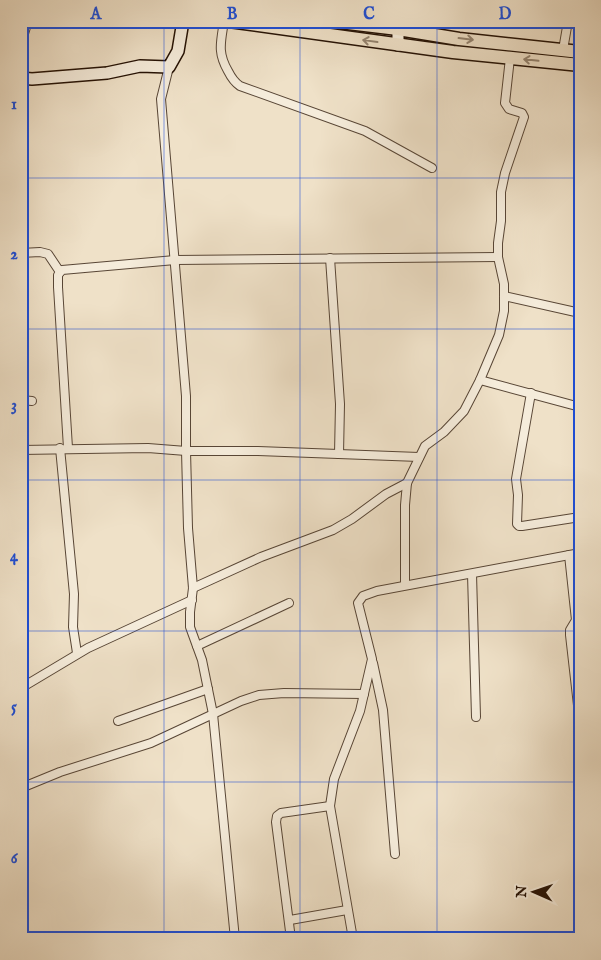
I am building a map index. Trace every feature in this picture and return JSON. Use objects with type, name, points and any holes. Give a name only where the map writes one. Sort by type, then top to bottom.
[{"type":"main road","points":[[229,21],[398,45],[580,65]]},
{"type":"main road","points":[[331,21],[398,25],[459,39],[580,52]]},
{"type":"street","points":[[21,43],[28,21]]},
{"type":"street","points":[[183,21],[178,50],[169,68],[161,99],[186,396],[188,528],[194,588],[190,627],[202,660],[213,714],[236,939]]},
{"type":"street","points":[[224,21],[220,48],[221,57],[232,78],[240,86],[365,131],[432,168]]},
{"type":"street","points":[[563,50],[568,21]]},
{"type":"street","points":[[398,25],[398,45]]},
{"type":"street","points":[[405,585],[405,505],[407,483],[425,446],[444,432],[464,411],[480,380],[499,335],[504,311],[504,284],[498,257],[501,192],[505,173],[524,117],[522,113],[507,108],[505,104],[510,58]]},
{"type":"street","points":[[22,81],[106,73],[140,66],[169,68]]},
{"type":"street","points":[[21,253],[40,252],[48,254],[60,272]]},
{"type":"street","points":[[77,654],[73,627],[74,594],[64,448],[58,296],[60,272],[65,269],[175,260],[498,257]]},
{"type":"street","points":[[330,258],[340,404],[339,454]]},
{"type":"street","points":[[504,296],[580,313]]},
{"type":"street","points":[[480,380],[580,407]]},
{"type":"street","points":[[531,393],[516,479],[518,494],[517,524],[522,526],[580,517]]},
{"type":"street","points":[[21,400],[32,401]]},
{"type":"street","points":[[21,450],[148,448],[186,451],[419,457]]},
{"type":"street","points":[[194,588],[261,557],[333,530],[352,519],[386,494],[407,483]]},
{"type":"street","points":[[395,854],[383,710],[358,603],[363,596],[405,585],[580,553]]},
{"type":"street","points":[[568,555],[576,620],[570,630],[570,635],[580,723]]},
{"type":"street","points":[[472,574],[476,716]]},
{"type":"street","points":[[22,685],[77,654],[192,600]]},
{"type":"street","points":[[197,646],[289,603]]},
{"type":"street","points":[[353,939],[330,806],[334,779],[364,694],[372,659]]},
{"type":"street","points":[[118,721],[208,689]]},
{"type":"street","points":[[21,788],[60,772],[151,743],[241,701],[269,693],[364,694]]},
{"type":"street","points":[[291,939],[276,822],[277,816],[281,813],[330,806]]},
{"type":"street","points":[[290,920],[347,910]]}]
